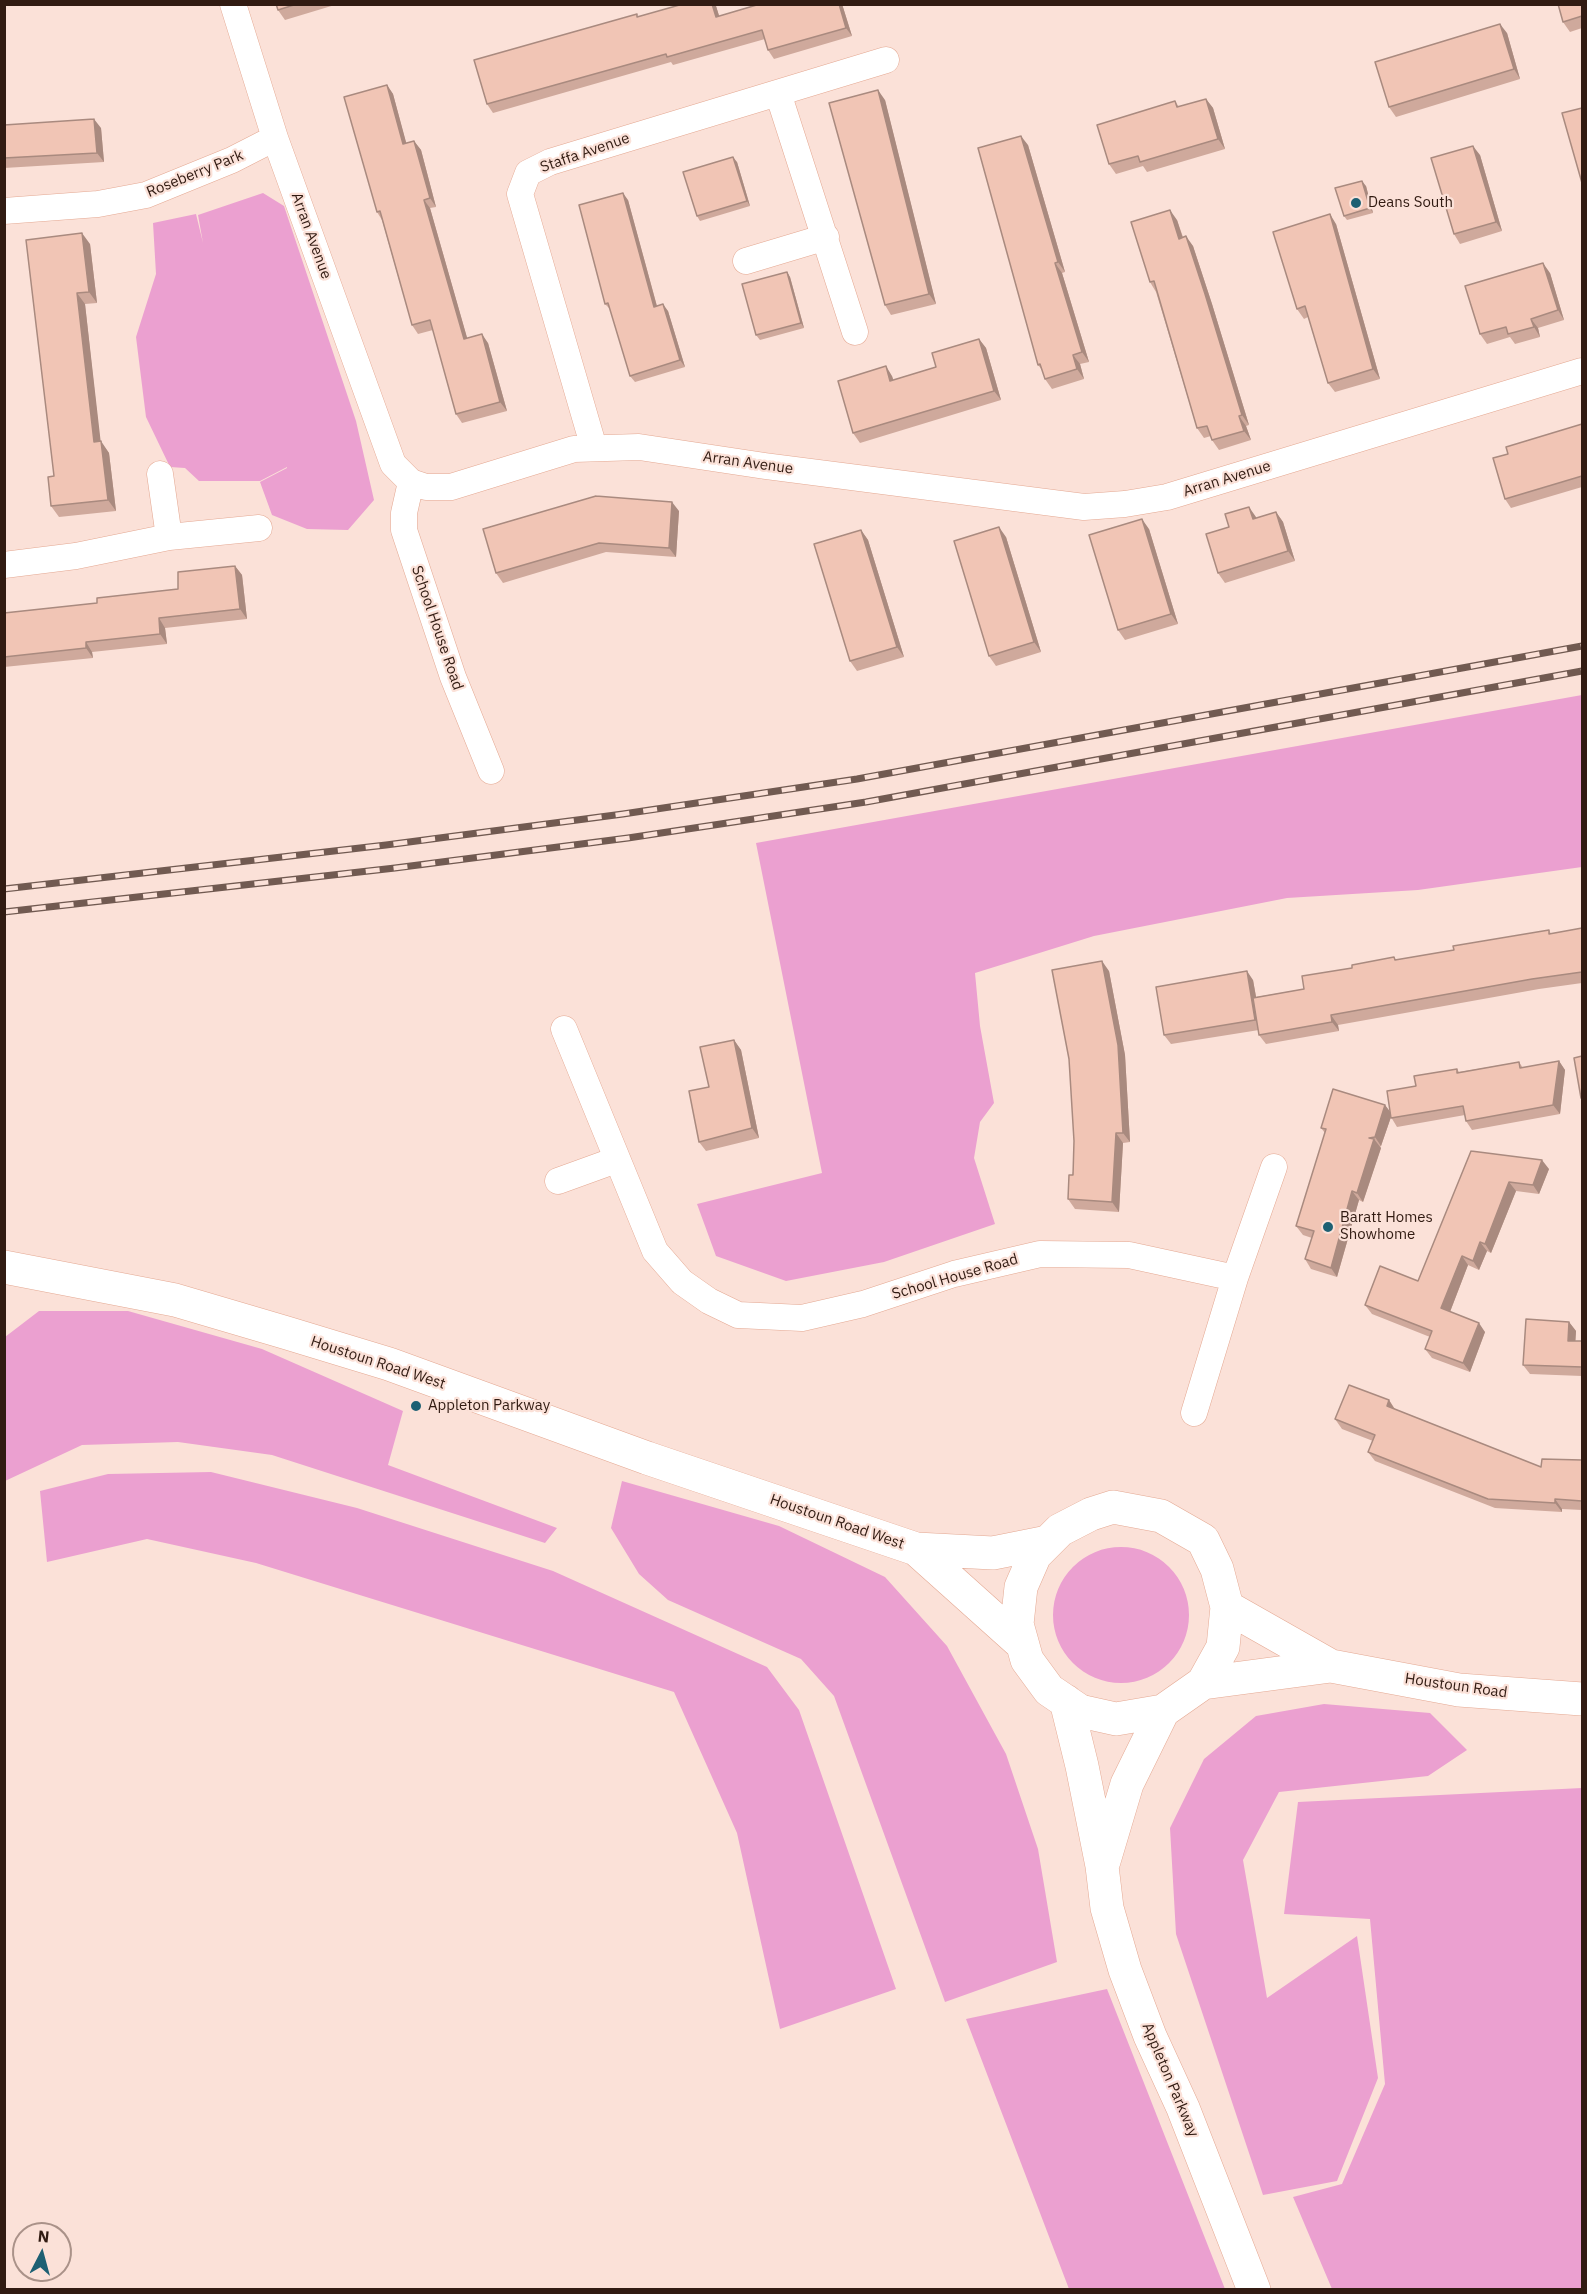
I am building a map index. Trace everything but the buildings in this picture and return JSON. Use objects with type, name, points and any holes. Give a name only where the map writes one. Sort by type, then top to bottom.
[{"type":"street","name":"Arran Avenue","points":[[232,4],[275,138],[393,465],[411,482],[426,487],[451,487],[574,449],[639,447],[765,466],[1084,507],[1125,504],[1167,497],[1582,371]]},
{"type":"street","name":"Staffa Avenue","points":[[594,448],[520,194],[528,173],[550,162],[886,60]]},
{"type":"street","points":[[778,93],[855,332]]},
{"type":"street","name":"Roseberry Park","points":[[4,211],[98,204],[146,195],[232,160],[275,138]]},
{"type":"street","points":[[746,261],[826,237]]},
{"type":"street","points":[[160,474],[169,537]]},
{"type":"street","name":"School House Road","points":[[411,482],[404,513],[404,530],[453,677],[490,771]]},
{"type":"street","points":[[4,565],[76,556],[169,537],[259,528]]},
{"type":"street","name":"School House Road","points":[[564,1029],[655,1251],[682,1282],[709,1300],[738,1315],[802,1318],[863,1304],[954,1274],[1040,1254],[1129,1255],[1235,1278]]},
{"type":"street","points":[[558,1182],[616,1160]]},
{"type":"street","points":[[1194,1413],[1235,1278],[1274,1167]]},
{"type":"street","name":"Houstoun Road West","points":[[4,1267],[175,1300],[389,1364],[647,1458],[915,1549],[993,1553],[1048,1542]]},
{"type":"street","name":"Houstoun Road West","points":[[4,1290],[73,1280]]},
{"type":"street","points":[[1113,1507],[1161,1516],[1203,1540],[1218,1569],[1227,1607],[1223,1647],[1203,1683],[1164,1711],[1116,1719],[1080,1711],[1049,1690],[1027,1660],[1017,1624],[1021,1587],[1035,1556],[1048,1542],[1059,1530],[1091,1514],[1113,1507]]},
{"type":"street","name":"Houstoun Road West","points":[[915,1549],[1022,1644]]},
{"type":"street","name":"Houstoun Road","points":[[1227,1607],[1331,1666]]},
{"type":"street","name":"Houstoun Road","points":[[1203,1683],[1331,1666],[1460,1690],[1582,1699]]},
{"type":"street","name":"Appleton Parkway","points":[[1066,1701],[1102,1866],[1107,1908],[1125,1970],[1150,2036],[1183,2108],[1254,2289]]},
{"type":"street","name":"Appleton Parkway","points":[[1102,1866],[1127,1784],[1164,1711]]},
{"type":"shaded area","points":[[263,193],[284,206],[356,421],[374,500],[348,530],[307,529],[272,515],[260,482],[287,467],[260,481],[199,481],[185,468],[170,467],[146,417],[136,337],[156,274],[153,223],[196,214],[203,243],[198,215]]},
{"type":"shaded area","points":[[1582,695],[1582,867],[1418,890],[1287,898],[1094,936],[975,973],[980,1026],[994,1103],[980,1122],[974,1158],[995,1224],[884,1262],[786,1281],[716,1256],[697,1204],[822,1173],[756,843]]},
{"type":"shaded area","points":[[39,1311],[128,1311],[262,1349],[403,1411],[388,1465],[557,1528],[545,1543],[272,1455],[178,1442],[82,1445],[5,1481],[5,1337]]},
{"type":"shaded area","points":[[211,1472],[357,1508],[553,1571],[767,1667],[799,1710],[896,1989],[780,2029],[737,1833],[674,1692],[256,1563],[147,1539],[47,1562],[40,1491],[108,1474]]},
{"type":"shaded area","points":[[622,1481],[779,1526],[885,1577],[947,1646],[1006,1754],[1038,1849],[1057,1962],[945,2002],[834,1696],[801,1659],[668,1600],[639,1574],[611,1528]]},
{"type":"shaded area","points":[[1121,1547],[1147,1552],[1169,1567],[1184,1589],[1189,1615],[1184,1641],[1169,1663],[1147,1678],[1121,1683],[1095,1678],[1073,1663],[1058,1641],[1053,1615],[1058,1589],[1073,1567],[1095,1552]]},
{"type":"shaded area","points":[[1324,1704],[1430,1713],[1467,1750],[1428,1776],[1279,1792],[1243,1860],[1267,1998],[1357,1936],[1378,2078],[1337,2181],[1263,2195],[1176,1934],[1170,1828],[1204,1759],[1256,1716]]},
{"type":"shaded area","points":[[1582,1788],[1582,2289],[1332,2289],[1293,2197],[1342,2184],[1385,2084],[1370,1919],[1284,1914],[1298,1802]]},
{"type":"shaded area","points":[[1107,1989],[1225,2289],[1069,2289],[966,2019]]},
{"type":"railway","points":[[4,889],[386,845],[623,814],[857,779],[1582,646]]},
{"type":"railway","points":[[4,912],[395,868],[628,838],[866,802],[1582,671]]},
{"type":"place","name":"Deans South","points":[[1356,203]]},
{"type":"place","name":"Baratt Homes Showhome","points":[[1328,1227]]},
{"type":"place","name":"Appleton Parkway","points":[[416,1406]]}]
